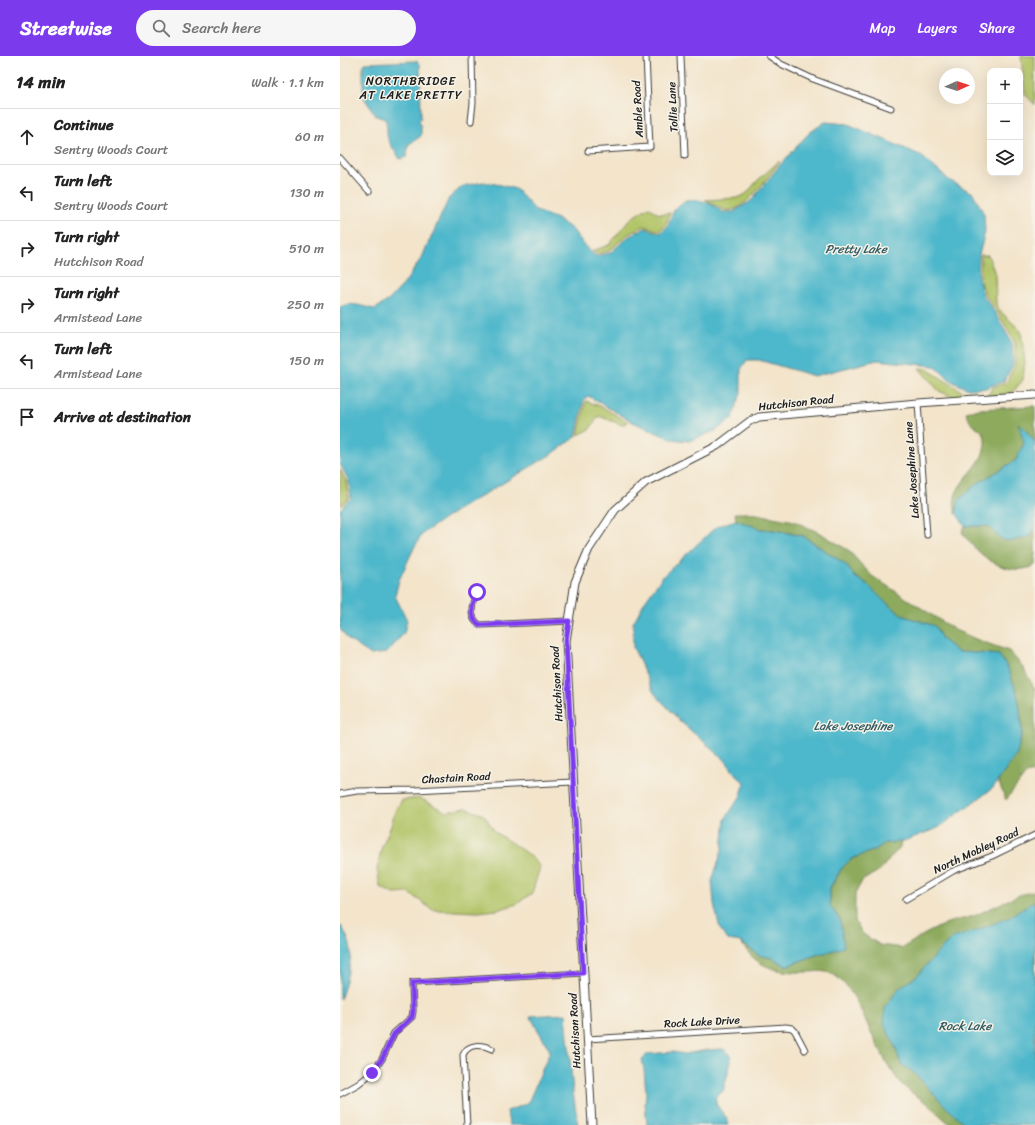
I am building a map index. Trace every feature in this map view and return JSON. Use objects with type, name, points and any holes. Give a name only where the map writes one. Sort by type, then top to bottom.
[{"type":"street","points":[[471,121],[473,103],[472,56]]},
{"type":"street","name":"Amble Road","points":[[588,151],[650,148],[646,56]]},
{"type":"street","name":"Tollie Lane","points":[[681,56],[685,156]]},
{"type":"street","points":[[769,56],[781,64],[813,79],[891,108]]},
{"type":"street","points":[[340,158],[369,191]]},
{"type":"street","name":"Hutchison Road","points":[[592,1125],[566,641],[575,582],[589,549],[615,510],[646,482],[717,446],[750,421],[759,417],[918,403],[1035,395]]},
{"type":"street","name":"Lake Josephine Lane","points":[[918,403],[927,535]]},
{"type":"street","points":[[477,592],[474,598],[472,616],[480,625],[569,621]]},
{"type":"street","name":"Chastain Road","points":[[340,794],[357,791],[415,790],[573,782]]},
{"type":"street","name":"North Mobley Road","points":[[906,899],[953,871],[992,856],[1035,835]]},
{"type":"street","points":[[340,1094],[358,1084],[372,1073],[382,1059],[394,1034],[412,1017],[412,983],[583,973]]},
{"type":"street","name":"Rock Lake Drive","points":[[587,1039],[786,1027],[792,1028],[795,1031],[805,1050]]},
{"type":"street","points":[[467,1125],[463,1055],[465,1050],[470,1047],[485,1045],[492,1049]]},
{"type":"green space","points":[[1021,56],[1035,56],[1035,105],[1025,94]]},
{"type":"green space","points":[[778,162],[780,162],[756,192],[740,206],[732,210],[725,210],[705,200],[737,198],[746,194],[758,180]]},
{"type":"green space","points":[[649,207],[659,214],[670,213],[666,225],[659,231],[644,226],[627,235],[609,251],[597,254],[592,251],[609,245],[631,218]]},
{"type":"green space","points":[[981,255],[988,255],[995,274],[996,304],[999,310],[1021,331],[1025,362],[1023,380],[1011,394],[987,396],[993,387],[1006,383],[1015,365],[1015,343],[998,313],[985,295],[980,278]]},
{"type":"green space","points":[[919,368],[927,369],[971,397],[955,398],[939,391]]},
{"type":"green space","points":[[586,401],[600,406],[628,422],[622,425],[599,416],[589,430],[578,435]]},
{"type":"green space","points":[[1035,406],[1035,442],[1025,429],[1024,443],[1016,460],[975,485],[959,500],[956,513],[954,502],[956,493],[980,459],[984,450],[985,439],[983,433],[971,423],[966,412],[979,409]]},
{"type":"green space","points":[[340,469],[346,481],[349,498],[340,506]]},
{"type":"green space","points":[[735,513],[751,513],[794,521],[820,533],[848,550],[872,576],[955,630],[1009,651],[1023,667],[1035,688],[1035,772],[1026,774],[1006,800],[998,781],[1017,754],[1022,732],[1022,724],[1015,689],[1008,668],[999,655],[958,652],[942,639],[935,626],[904,616],[884,601],[867,584],[855,577],[845,564],[803,536],[761,529],[736,520]]},
{"type":"green space","points":[[988,525],[1031,536],[1035,527],[1035,565],[1023,569],[1014,569],[996,564],[980,553],[962,532],[965,526]]},
{"type":"green space","points":[[420,798],[446,812],[465,808],[484,815],[495,832],[532,857],[540,867],[532,893],[517,904],[497,910],[478,912],[433,910],[409,893],[394,894],[380,887],[377,869],[382,846],[391,826],[395,811],[402,800]]},
{"type":"green space","name":"Rock Lake","points":[[901,842],[900,847],[880,870],[862,881],[855,894],[855,921],[863,934],[880,945],[902,948],[947,923],[974,916],[1019,895],[1035,891],[1035,1125],[952,1125],[927,1103],[902,1085],[897,1079],[884,1058],[854,997],[844,983],[833,974],[826,972],[795,972],[776,970],[768,967],[753,957],[741,942],[758,955],[772,958],[786,966],[825,953],[840,920],[830,906],[830,889],[842,868],[851,859],[875,850],[885,843]]},
{"type":"water","points":[[417,61],[420,64],[421,118],[419,120],[421,125],[421,136],[408,145],[407,157],[400,159],[388,139],[385,119],[376,116],[363,96],[363,66],[365,63]]},
{"type":"water","name":"Pretty Lake","points":[[825,122],[848,124],[920,155],[949,180],[973,193],[984,214],[985,232],[979,255],[978,278],[983,295],[996,314],[1012,343],[1013,365],[1004,381],[986,388],[968,389],[953,382],[934,366],[877,360],[814,376],[759,360],[747,360],[741,369],[741,393],[732,419],[715,431],[689,441],[671,439],[633,422],[588,396],[584,400],[576,437],[552,454],[456,511],[423,533],[399,580],[395,596],[407,620],[404,633],[387,653],[371,655],[349,640],[340,629],[340,509],[351,498],[349,481],[340,464],[340,307],[353,304],[375,309],[389,300],[404,284],[422,257],[449,198],[463,186],[483,182],[516,189],[536,211],[557,219],[572,229],[589,251],[596,256],[610,253],[628,237],[645,228],[660,233],[668,226],[674,209],[686,200],[699,200],[711,204],[723,212],[733,212],[751,201],[780,165],[809,133]]},
{"type":"water","points":[[1018,423],[1025,429],[1035,442],[1035,527],[1031,536],[1007,541],[999,537],[988,526],[965,526],[956,513],[959,500],[975,485],[1016,460],[1024,443]]},
{"type":"water","name":"Lake Josephine","points":[[736,520],[761,529],[803,536],[845,564],[855,577],[867,584],[884,601],[904,616],[935,626],[942,639],[958,652],[999,655],[1008,668],[1017,693],[1020,709],[1022,732],[1017,754],[993,788],[938,828],[901,842],[885,843],[875,850],[851,859],[842,868],[830,887],[830,906],[840,920],[844,947],[786,966],[772,958],[758,955],[741,942],[728,940],[720,929],[714,904],[712,881],[722,850],[725,819],[740,797],[745,783],[736,775],[725,760],[681,722],[654,693],[633,647],[633,623],[645,601],[662,577],[717,526]]},
{"type":"water","name":"Rock Lake","points":[[1035,902],[1035,1125],[966,1125],[948,1109],[914,1073],[901,1064],[894,1044],[884,1025],[885,1008],[899,988],[917,976],[937,953],[953,938],[978,930],[1012,916],[1030,903]]},
{"type":"water","points":[[340,925],[344,930],[351,950],[344,989],[340,999]]},
{"type":"water","points":[[566,1014],[573,1092],[578,1125],[509,1125],[507,1111],[528,1103],[550,1051],[530,1016]]},
{"type":"water","points":[[723,1049],[730,1055],[731,1062],[723,1091],[716,1097],[716,1104],[727,1119],[728,1125],[647,1125],[645,1103],[646,1093],[642,1059],[648,1054],[673,1052],[685,1054]]},
{"type":"district","name":"NORTHBRIDGE AT LAKE PRETTY","points":[[411,88]]},
{"type":"route","points":[[372,1073],[382,1059],[394,1034],[412,1017],[412,983],[583,973],[566,641],[569,621],[480,625],[472,616],[474,598],[477,592]]}]
